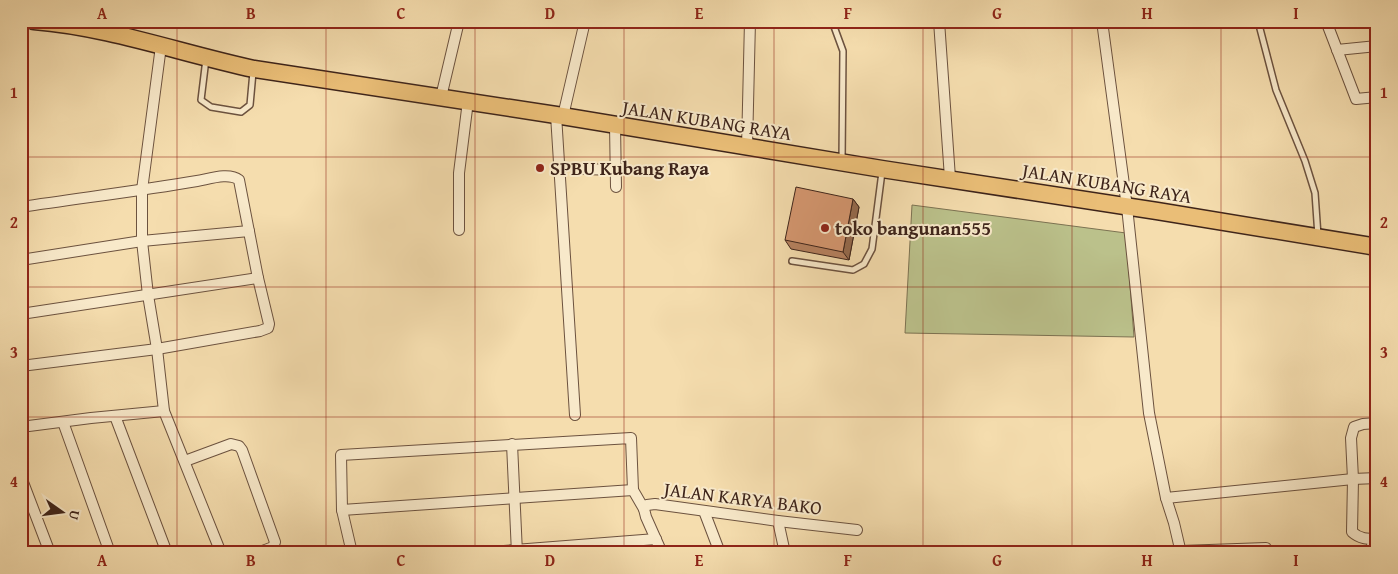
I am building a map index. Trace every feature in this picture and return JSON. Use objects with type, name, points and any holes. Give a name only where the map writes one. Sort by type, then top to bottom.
[{"type":"highway","name":"JALAN KUBANG RAYA","points":[[34,21],[89,28],[206,58],[254,68],[1377,247]]},
{"type":"street","points":[[441,97],[459,21]]},
{"type":"street","points":[[575,415],[560,116],[585,21]]},
{"type":"street","points":[[746,147],[750,21]]},
{"type":"street","points":[[939,21],[950,178]]},
{"type":"street","points":[[1102,21],[1127,207],[1149,412],[1166,498],[1181,552]]},
{"type":"street","points":[[1326,21],[1356,99],[1377,97]]},
{"type":"street","points":[[161,46],[142,190],[142,241],[148,295],[157,348],[164,412],[221,553]]},
{"type":"street","points":[[1337,50],[1377,46]]},
{"type":"street","points":[[459,230],[459,173],[468,101]]},
{"type":"street","points":[[615,125],[616,187]]},
{"type":"street","points":[[583,169],[616,170]]},
{"type":"street","points":[[21,207],[223,177],[236,178],[239,180],[258,278],[269,319],[268,328],[260,331],[157,348],[21,366]]},
{"type":"street","points":[[21,260],[142,241],[249,231]]},
{"type":"street","points":[[21,314],[258,278]]},
{"type":"street","points":[[21,427],[164,412]]},
{"type":"street","points":[[115,416],[167,553]]},
{"type":"street","points":[[63,422],[110,553]]},
{"type":"street","points":[[1371,553],[1375,539],[1364,539],[1352,532],[1353,479],[1351,438],[1354,427],[1377,423]]},
{"type":"street","points":[[352,553],[342,510],[341,455],[631,438],[634,490],[644,509]]},
{"type":"street","points":[[185,461],[231,444],[239,446],[275,542],[273,547],[257,553]]},
{"type":"street","points":[[512,444],[516,551]]},
{"type":"street","points":[[21,477],[50,553]]},
{"type":"street","points":[[1166,498],[1377,478]]},
{"type":"street","points":[[342,510],[634,490]]},
{"type":"street","name":"JALAN KARYA BAKO","points":[[662,553],[646,517],[644,509],[647,504],[856,530]]},
{"type":"street","points":[[704,511],[720,553]]},
{"type":"street","points":[[778,521],[785,553]]},
{"type":"street","points":[[478,553],[656,539]]},
{"type":"street","points":[[1124,553],[1266,548]]},
{"type":"lane","points":[[832,21],[843,51],[842,162]]},
{"type":"lane","points":[[1258,21],[1276,90],[1305,161],[1315,193],[1318,238]]},
{"type":"lane","points":[[206,58],[201,100],[211,107],[242,112],[250,105],[254,68]]},
{"type":"lane","points":[[792,260],[853,270],[864,264],[872,249],[882,169]]},
{"type":"green space","points":[[912,205],[1126,233],[1134,337],[905,333]]},
{"type":"building","name":"toko bangunan555","points":[[796,187],[853,199],[843,252],[785,240]]},
{"type":"place","name":"SPBU Kubang Raya","points":[[540,168]]},
{"type":"place","name":"toko bangunan555","points":[[825,228]]}]
